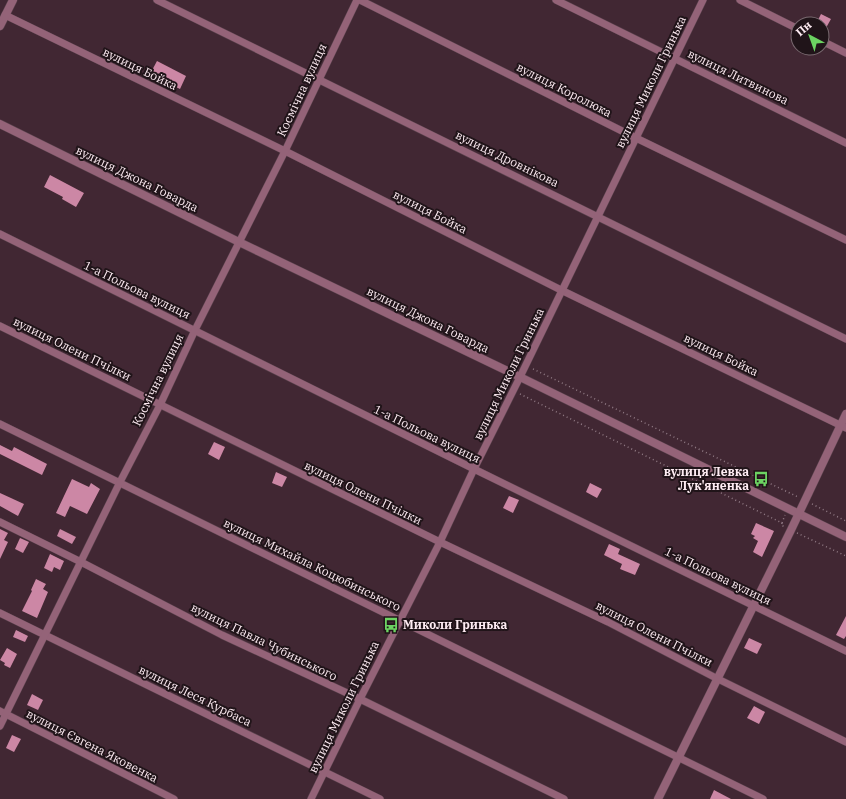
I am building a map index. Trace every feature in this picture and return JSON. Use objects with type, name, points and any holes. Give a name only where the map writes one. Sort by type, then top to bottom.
[{"type":"street","points":[[0,26],[13,0]]},
{"type":"street","name":"вулиця Дровнікова","points":[[157,0],[846,339]]},
{"type":"street","name":"Космічна вулиця","points":[[0,726],[3,713],[45,635],[120,482],[160,405],[195,330],[285,151],[357,0]]},
{"type":"street","name":"вулиця Королюка","points":[[360,0],[636,138],[846,240]]},
{"type":"street","name":"вулиця Литвинова","points":[[556,0],[846,143]]},
{"type":"street","name":"вулиця Миколи Гринька","points":[[311,799],[440,542],[474,469],[703,0]]},
{"type":"street","points":[[740,0],[790,25]]},
{"type":"street","name":"вулиця Бойка","points":[[5,15],[285,151],[561,290],[843,427]]},
{"type":"street","points":[[830,45],[846,53]]},
{"type":"street","name":"вулиця Джона Говарда","points":[[0,124],[846,537]]},
{"type":"street","name":"1-а Польова вулиця","points":[[0,234],[474,469],[846,651]]},
{"type":"street","name":"вулиця Олени Пчілки","points":[[0,326],[440,542],[608,622],[716,678],[846,742]]},
{"type":"street","points":[[658,799],[716,678],[843,427],[846,414]]},
{"type":"street","name":"вулиця Михайла Коцюбинського","points":[[0,424],[764,799]]},
{"type":"street","name":"вулиця Павла Чубинського","points":[[0,522],[222,635],[360,699],[564,799]]},
{"type":"street","name":"вулиця Леся Курбаса","points":[[0,613],[380,799]]},
{"type":"street","name":"вулиця Євгена Яковенка","points":[[3,713],[174,799]]},
{"type":"path","points":[[525,366],[846,521]]},
{"type":"path","points":[[513,391],[846,556]]},
{"type":"building","points":[[157,61],[186,76],[180,89],[150,74]]},
{"type":"building","points":[[50,175],[84,193],[76,207],[62,199],[63,197],[44,187]]},
{"type":"building","points":[[214,442],[225,447],[219,460],[208,454]]},
{"type":"building","points":[[0,445],[12,451],[14,447],[47,464],[42,475],[0,454]]},
{"type":"building","points":[[276,472],[287,477],[282,487],[272,483]]},
{"type":"building","points":[[72,479],[89,487],[91,483],[100,489],[87,514],[70,506],[65,517],[56,513]]},
{"type":"building","points":[[590,483],[602,489],[597,498],[586,492]]},
{"type":"building","points":[[0,493],[24,504],[18,516],[0,506]]},
{"type":"building","points":[[509,496],[519,500],[513,513],[503,508]]},
{"type":"building","points":[[756,523],[774,531],[762,557],[753,552],[758,541],[753,538],[755,536],[751,534]]},
{"type":"building","points":[[0,529],[8,533],[4,540],[8,542],[0,559]]},
{"type":"building","points":[[60,529],[76,537],[72,544],[57,536]]},
{"type":"building","points":[[20,538],[29,542],[23,553],[15,549]]},
{"type":"building","points":[[609,544],[620,549],[618,554],[640,564],[635,575],[620,569],[622,564],[604,555]]},
{"type":"building","points":[[50,554],[64,561],[60,570],[54,567],[52,572],[44,568]]},
{"type":"building","points":[[36,579],[46,584],[43,589],[48,592],[37,618],[22,611]]},
{"type":"building","points":[[846,616],[846,636],[844,639],[836,635]]},
{"type":"building","points":[[16,630],[28,636],[25,642],[13,637]]},
{"type":"building","points":[[749,638],[762,644],[757,654],[744,648]]},
{"type":"building","points":[[7,648],[17,654],[10,668],[4,665],[5,663],[0,660]]},
{"type":"building","points":[[32,694],[43,700],[38,710],[27,705]]},
{"type":"building","points":[[754,706],[765,712],[759,724],[747,718]]},
{"type":"building","points":[[12,735],[21,739],[14,752],[6,748]]},
{"type":"building","points":[[714,790],[731,799],[710,799]]},
{"type":"place","name":"вулиця Левка Лук'яненка","points":[[761,479]]},
{"type":"place","name":"Миколи Гринька","points":[[391,625]]}]
